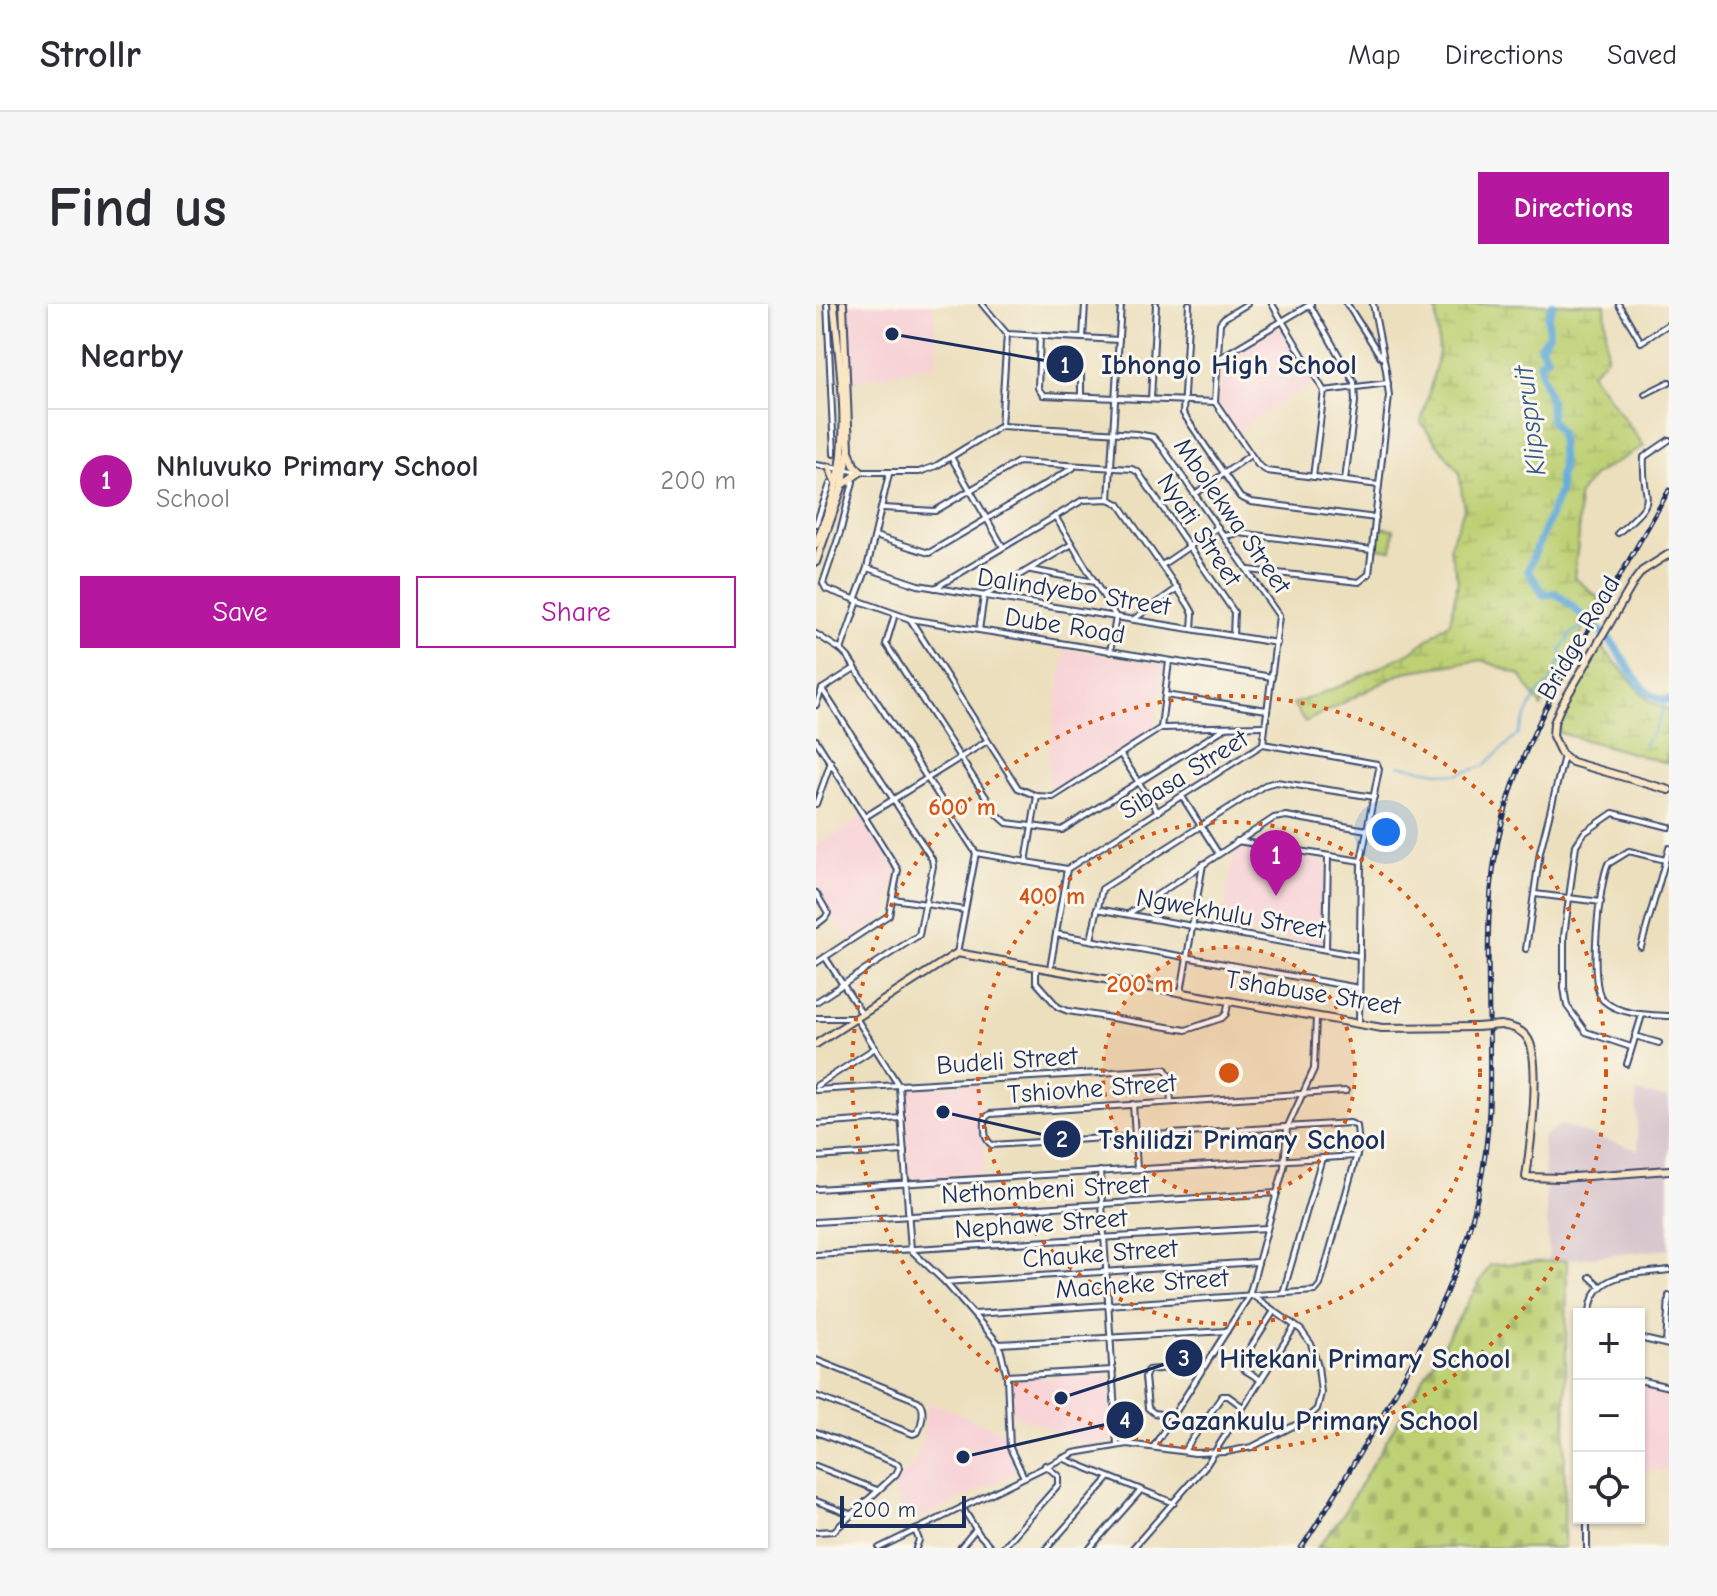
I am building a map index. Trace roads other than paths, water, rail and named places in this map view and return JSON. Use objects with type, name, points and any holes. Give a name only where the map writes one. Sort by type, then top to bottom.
[{"type":"street","points":[[827,304],[838,455],[843,470]]},
{"type":"street","points":[[828,467],[835,463],[843,430],[834,304]]},
{"type":"street","points":[[843,304],[849,449],[852,462],[861,472]]},
{"type":"street","points":[[816,465],[889,474],[919,472],[951,457],[1001,426],[1007,334],[982,304]]},
{"type":"street","points":[[1083,338],[1085,304]]},
{"type":"street","points":[[1109,499],[1121,304]]},
{"type":"street","points":[[1151,399],[1156,304]]},
{"type":"street","points":[[1189,304],[1185,418],[1246,501],[1376,518]]},
{"type":"street","points":[[1247,304],[1222,320],[1215,402],[1250,456],[1267,471],[1379,485]]},
{"type":"street","points":[[1272,304],[1324,391],[1313,477]]},
{"type":"street","points":[[1218,359],[1310,304],[1347,366],[1355,387],[1345,480]]},
{"type":"street","points":[[1347,304],[1383,358]]},
{"type":"street","points":[[1249,570],[1359,582],[1369,574],[1388,410],[1388,383],[1373,304]]},
{"type":"street","points":[[1619,305],[1641,342],[1669,324]]},
{"type":"street","points":[[1007,334],[1119,340]]},
{"type":"street","points":[[1040,336],[1038,388],[1043,395],[1215,402]]},
{"type":"street","points":[[1039,366],[1078,369],[1081,374],[1081,395]]},
{"type":"street","points":[[1645,394],[1669,382]]},
{"type":"street","points":[[1324,391],[1388,383]]},
{"type":"street","name":"Mbolekwa Street","points":[[1001,426],[1153,437],[1279,616],[1263,744]]},
{"type":"street","points":[[1618,533],[1643,511],[1648,500],[1644,457],[1669,440]]},
{"type":"street","points":[[816,524],[836,486],[849,449]]},
{"type":"street","points":[[1195,494],[1250,456]]},
{"type":"street","points":[[951,457],[1003,547]]},
{"type":"street","name":"Nyati Street","points":[[883,508],[933,512],[1018,462],[1111,467],[1138,472],[1234,612],[1233,636]]},
{"type":"street","points":[[875,536],[926,553],[1075,466]]},
{"type":"street","points":[[816,562],[836,486],[834,475],[828,467]]},
{"type":"street","points":[[816,544],[836,486],[861,472]]},
{"type":"street","points":[[841,650],[867,568],[889,474]]},
{"type":"street","name":"Dube Road","points":[[853,482],[823,585],[826,589],[910,619],[1272,677]]},
{"type":"street","points":[[935,588],[1083,500],[1109,499],[1119,504],[1178,588],[1193,613],[1192,629]]},
{"type":"street","points":[[1055,516],[1116,617],[1110,652]]},
{"type":"street","points":[[1162,565],[1218,527]]},
{"type":"street","points":[[1225,536],[1239,533],[1372,550]]},
{"type":"street","points":[[979,630],[984,596],[1072,544]]},
{"type":"street","name":"Bridge Road","points":[[1564,756],[1553,736],[1555,720],[1637,577],[1669,554]]},
{"type":"street","name":"Dalindyebo Street","points":[[867,568],[918,585],[1277,643]]},
{"type":"street","points":[[1029,570],[1095,582]]},
{"type":"street","points":[[1132,620],[1178,588]]},
{"type":"street","points":[[895,614],[886,644],[1001,819],[1031,827],[1062,830],[1225,728]]},
{"type":"street","points":[[910,619],[1018,788],[1037,796],[1053,797],[1161,728],[1264,726]]},
{"type":"street","points":[[816,634],[841,650],[855,668],[976,853],[957,953],[816,1044]]},
{"type":"street","points":[[1161,728],[1169,661]]},
{"type":"street","points":[[816,705],[822,689],[855,668]]},
{"type":"street","points":[[816,1002],[919,935],[932,859],[822,689]]},
{"type":"street","points":[[1165,695],[1267,710]]},
{"type":"street","points":[[1206,728],[1207,737]]},
{"type":"street","points":[[816,740],[898,868],[889,915],[816,963]]},
{"type":"street","points":[[865,817],[987,741]]},
{"type":"street","name":"Sibasa Street","points":[[1067,869],[1263,744],[1376,764],[1379,769],[1374,797]]},
{"type":"street","points":[[1121,755],[1158,812]]},
{"type":"street","points":[[1526,949],[1540,852],[1564,756],[1579,765],[1669,790]]},
{"type":"street","points":[[816,804],[831,762]]},
{"type":"street","points":[[1091,940],[1102,889],[1269,783],[1374,797],[1361,861],[1359,1024]]},
{"type":"street","points":[[1026,862],[1037,796]]},
{"type":"street","points":[[1183,797],[1218,853]]},
{"type":"street","points":[[1631,1047],[1586,1032],[1567,1006],[1563,953],[1576,845],[1594,825],[1615,812],[1669,827]]},
{"type":"street","points":[[1128,914],[1271,819],[1282,816],[1367,830]]},
{"type":"street","points":[[1236,841],[1361,861]]},
{"type":"street","points":[[1641,947],[1669,848]]},
{"type":"street","points":[[1665,860],[1623,852],[1606,868],[1596,952],[1597,986],[1602,998],[1613,1006],[1642,1015],[1669,1016]]},
{"type":"street","points":[[976,853],[1067,869],[1050,969]]},
{"type":"street","points":[[1326,949],[1328,857]]},
{"type":"street","points":[[1181,992],[1203,863]]},
{"type":"street","points":[[816,893],[828,915],[816,925]]},
{"type":"street","points":[[1535,894],[1601,902]]},
{"type":"street","points":[[894,899],[964,910]]},
{"type":"street","name":"Ngwekhulu Street","points":[[1097,909],[1360,956]]},
{"type":"street","points":[[1056,934],[1359,988]]},
{"type":"street","name":"Tshabuse Street","points":[[957,953],[1359,1024],[1397,1029],[1501,1025],[1522,1032],[1532,1046],[1535,1107],[1526,1177],[1561,1178],[1669,1170]]},
{"type":"street","points":[[825,957],[899,1086],[911,1250],[945,1282],[999,1344],[1007,1376],[1010,1448],[1023,1476]]},
{"type":"street","points":[[1036,967],[1036,982],[1058,1007],[1068,1011],[1186,1030],[1222,1018],[1229,1000]]},
{"type":"street","points":[[1627,1064],[1642,1015]]},
{"type":"street","points":[[816,1018],[859,1016]]},
{"type":"street","points":[[1154,1446],[1251,1296],[1285,1161],[1287,1128],[1314,1069],[1316,1017]]},
{"type":"street","points":[[1635,1036],[1659,1043]]},
{"type":"street","points":[[816,1088],[875,1048]]},
{"type":"street","name":"Budeli Street","points":[[816,1088],[899,1086],[1165,1069],[1169,1075],[1171,1102]]},
{"type":"street","name":"Tshiovhe Street","points":[[1135,1137],[992,1145],[986,1139],[985,1118],[993,1113],[1346,1091]]},
{"type":"street","points":[[1133,1104],[1137,1169]]},
{"type":"street","points":[[816,1124],[902,1118]]},
{"type":"street","points":[[816,1189],[1357,1156],[1358,1128],[1352,1123],[1135,1137]]},
{"type":"street","points":[[816,1157],[904,1151]]},
{"type":"street","name":"Macheke Street","points":[[974,1314],[1312,1292],[1320,1285],[1357,1156]]},
{"type":"street","points":[[1283,1293],[1322,1158]]},
{"type":"street","points":[[1100,1171],[1117,1445]]},
{"type":"street","name":"Nethombeni Street","points":[[816,1222],[1277,1193]]},
{"type":"street","name":"Nephawe Street","points":[[816,1255],[1267,1228]]},
{"type":"street","name":"Chauke Street","points":[[945,1282],[1258,1262]]},
{"type":"street","points":[[1591,1308],[1600,1286],[1617,1277],[1669,1270]]},
{"type":"street","points":[[1590,1277],[1600,1286]]},
{"type":"street","points":[[879,1548],[1045,1465],[1087,1450],[1117,1445],[1214,1453],[1252,1447],[1305,1420],[1317,1409],[1321,1393],[1318,1366],[1308,1338],[1251,1296]]},
{"type":"street","points":[[1645,1339],[1668,1344],[1669,1296]]},
{"type":"street","points":[[1261,1380],[1243,1369],[1241,1362],[1274,1310]]},
{"type":"street","points":[[1133,1548],[1214,1453],[1295,1326]]},
{"type":"street","points":[[999,1344],[1227,1331]]},
{"type":"street","points":[[816,1360],[918,1401],[923,1409],[919,1429],[913,1434],[816,1396]]},
{"type":"street","points":[[1172,1416],[1154,1413],[1148,1408],[1145,1377],[1148,1370],[1205,1365]]},
{"type":"street","points":[[1007,1376],[1113,1370]]},
{"type":"street","points":[[1645,1381],[1669,1387]]},
{"type":"street","points":[[1184,1451],[1222,1396],[1228,1396],[1243,1407]]},
{"type":"street","points":[[816,1432],[898,1464],[898,1472],[834,1531],[816,1532]]},
{"type":"street","points":[[1062,1458],[1174,1503]]},
{"type":"street","points":[[1003,1548],[1058,1485],[1058,1476],[1045,1465]]},
{"type":"street","points":[[816,1466],[878,1490]]},
{"type":"street","points":[[1047,1548],[1110,1477]]},
{"type":"street","points":[[1090,1548],[1141,1490]]},
{"type":"street","points":[[816,1501],[850,1514]]},
{"type":"street","points":[[962,1507],[992,1548]]},
{"type":"street","points":[[1587,1524],[1587,1548]]},
{"type":"street","points":[[960,1548],[976,1529]]},
{"type":"street","points":[[915,1530],[919,1540],[916,1548]]},
{"type":"waterway","name":"Klipspruit","points":[[1553,304],[1548,317],[1549,334],[1540,346],[1547,357],[1540,361],[1550,400],[1551,420],[1560,433],[1562,470],[1560,491],[1528,570],[1544,595],[1555,593],[1607,637],[1642,687],[1659,699],[1669,700]]},
{"type":"waterway","points":[[1399,765],[1455,775],[1484,766],[1518,734],[1536,695],[1550,683],[1569,635],[1588,622]]},
{"type":"waterway","points":[[1643,744],[1657,725],[1664,701]]},
{"type":"railway","points":[[1301,1548],[1397,1390],[1436,1315],[1467,1237],[1478,1197],[1489,1109],[1489,927],[1495,855],[1503,819],[1521,764],[1544,712],[1669,490]]},
{"type":"place","name":"Ibhongo High School","points":[[892,334]]},
{"type":"place","name":"Nhluvuko Primary School","points":[[1276,896]]},
{"type":"place","name":"Tshilidzi Primary School","points":[[943,1112]]},
{"type":"place","name":"Hitekani Primary School","points":[[1061,1398]]},
{"type":"place","name":"Gazankulu Primary School","points":[[963,1457]]}]
